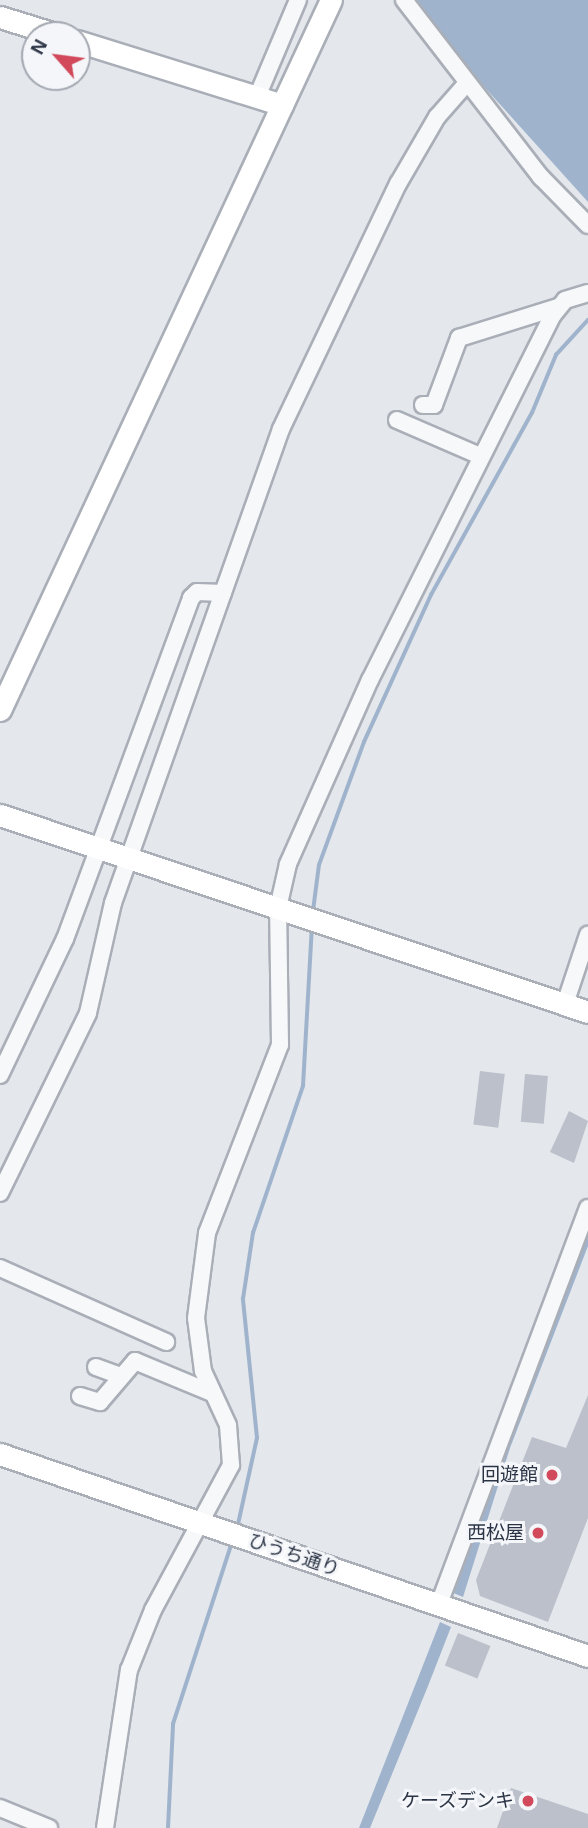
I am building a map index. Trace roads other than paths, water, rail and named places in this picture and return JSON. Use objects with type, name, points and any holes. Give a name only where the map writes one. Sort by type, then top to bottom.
[{"type":"street","points":[[257,97],[298,0]]},
{"type":"street","points":[[0,710],[331,0]]},
{"type":"street","points":[[404,0],[467,84],[588,225]]},
{"type":"street","points":[[0,17],[21,24]]},
{"type":"street","points":[[91,45],[282,106]]},
{"type":"street","points":[[0,1193],[88,1013],[129,859],[281,429],[329,325],[419,146],[467,84]]},
{"type":"street","points":[[423,405],[434,405],[459,338],[558,307],[588,293]]},
{"type":"street","points":[[104,1828],[125,1682],[153,1610],[200,1524],[232,1454],[196,1336],[201,1269],[212,1216],[280,1045],[278,908],[297,843],[480,456],[558,307]]},
{"type":"street","points":[[397,420],[480,456]]},
{"type":"street","points":[[0,1075],[48,980],[193,593],[223,593]]},
{"type":"street","points":[[0,815],[588,1012]]},
{"type":"street","points":[[565,1004],[588,936]]},
{"type":"street","points":[[439,1604],[588,1208]]},
{"type":"street","points":[[0,1268],[166,1342]]},
{"type":"street","points":[[80,1396],[100,1402],[135,1361],[144,1362],[212,1393]]},
{"type":"street","points":[[96,1367],[121,1376]]},
{"type":"street","name":"ひうち通り","points":[[0,1454],[588,1656]]},
{"type":"street","points":[[0,1808],[46,1828]]},
{"type":"water","points":[[417,0],[588,0],[588,202],[470,71]]},
{"type":"water","points":[[588,1226],[588,1246],[510,1448],[463,1597],[451,1592]]},
{"type":"water","points":[[440,1622],[451,1627],[428,1686],[370,1828],[359,1828]]},
{"type":"waterway","points":[[313,911],[319,865],[364,742],[431,595],[532,413],[556,355],[588,320]]},
{"type":"waterway","points":[[237,1529],[257,1438],[243,1299],[253,1233],[303,1086],[312,926]]},
{"type":"waterway","points":[[168,1828],[173,1724],[232,1542]]},
{"type":"place","name":"回遊館","points":[[552,1475]]},
{"type":"place","name":"西松屋","points":[[538,1533]]},
{"type":"place","name":"ケーズデンキ","points":[[528,1801]]}]
